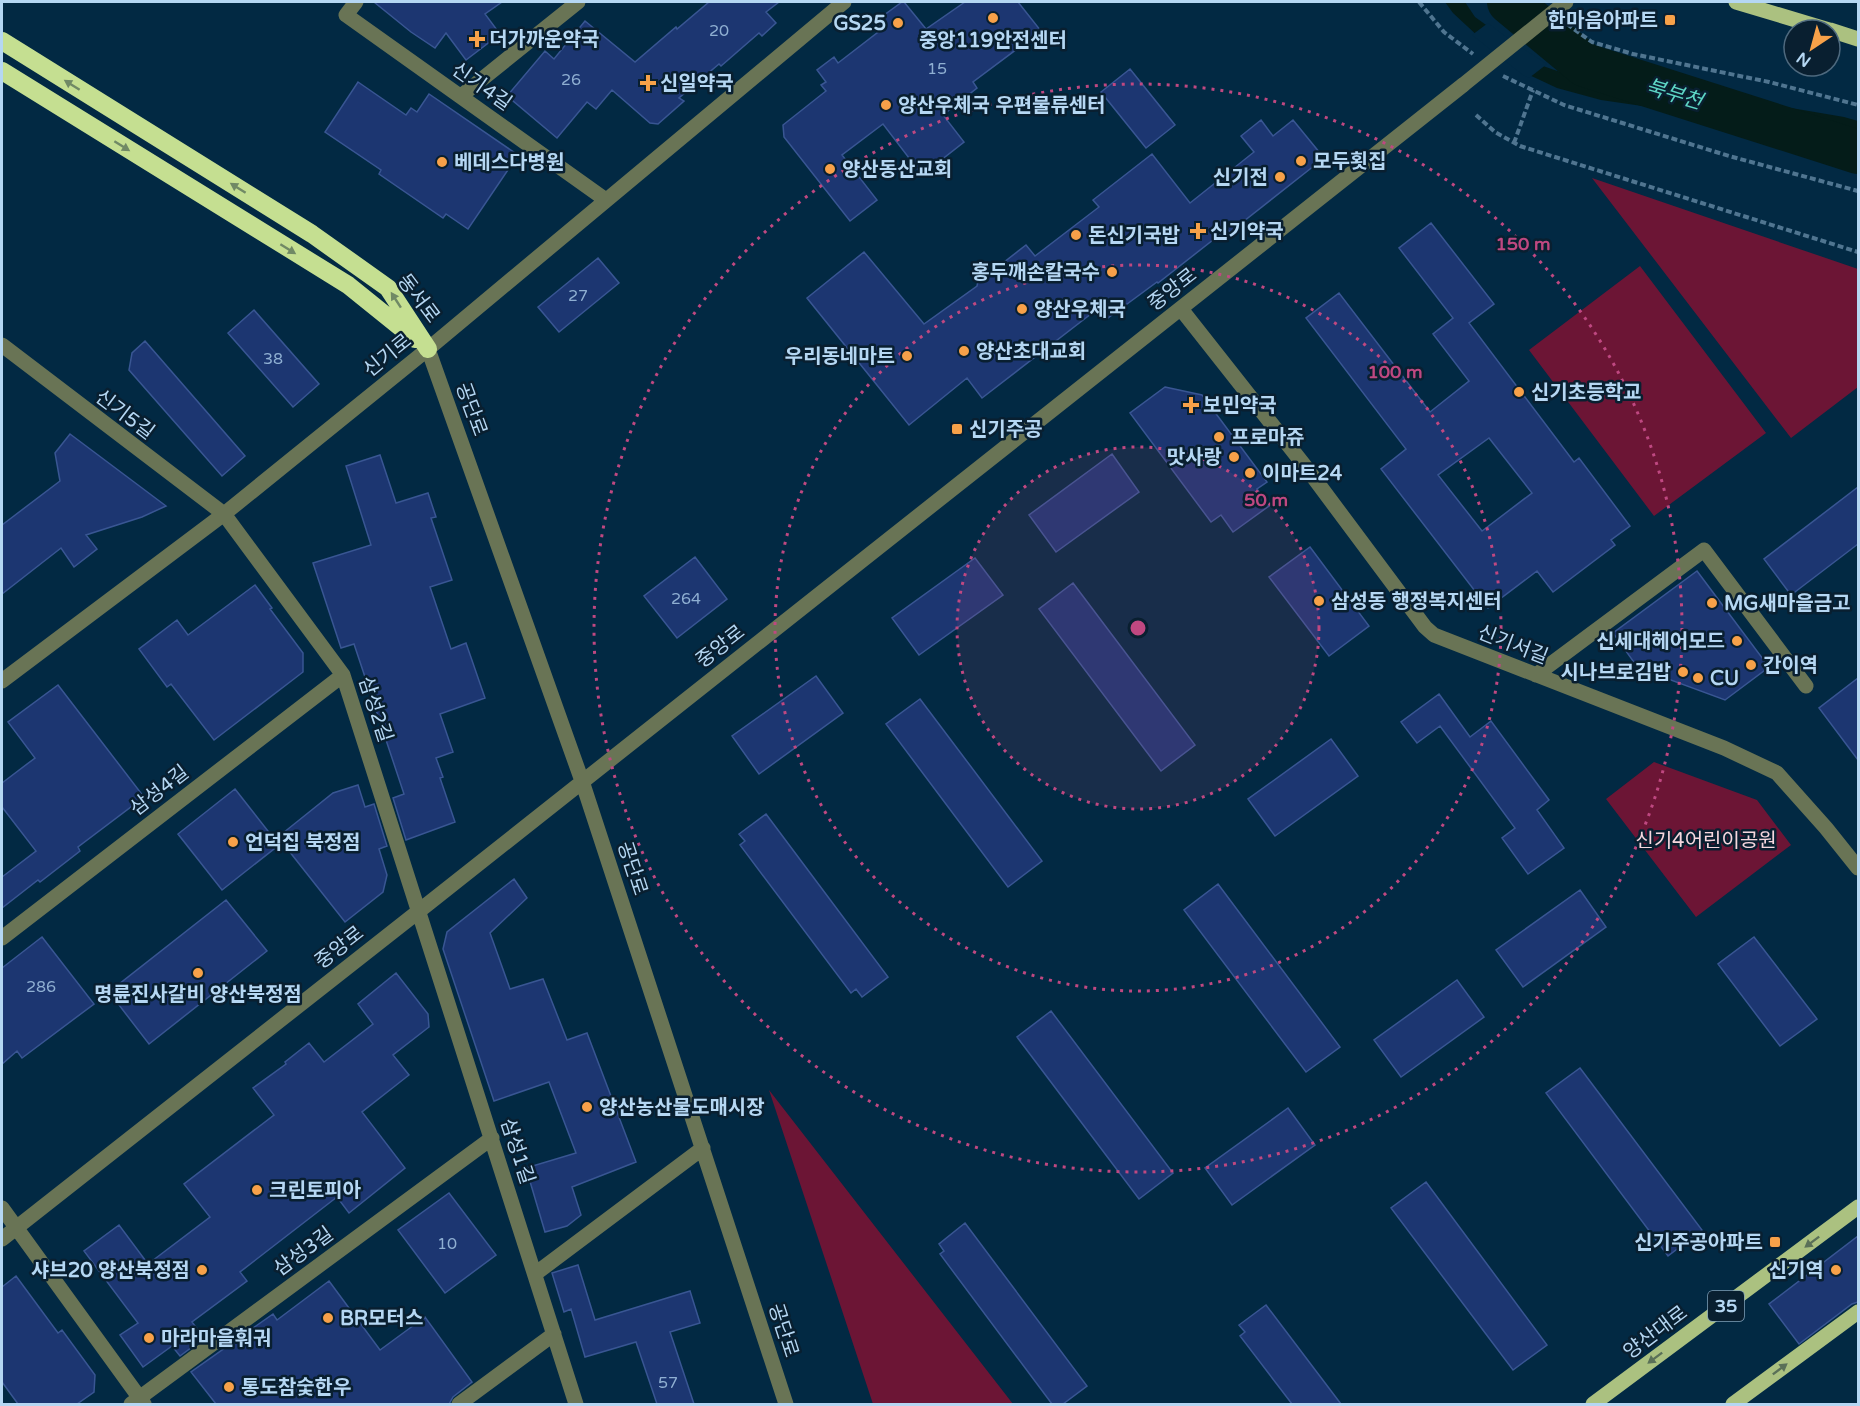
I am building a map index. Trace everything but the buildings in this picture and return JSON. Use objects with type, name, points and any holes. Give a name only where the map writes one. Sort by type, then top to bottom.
[{"type":"highway","name":"동서로","points":[[2,41],[312,234],[388,288],[428,349]]},
{"type":"highway","name":"동서로","points":[[2,71],[348,285],[428,349]]},
{"type":"main road","points":[[1736,2],[1789,18]]},
{"type":"main road","points":[[1842,34],[1858,39]]},
{"type":"main road","name":"양산대로","points":[[1593,1404],[1858,1207]]},
{"type":"main road","points":[[1733,1404],[1858,1312]]},
{"type":"street","name":"신기4길","points":[[356,2],[346,15],[606,200]]},
{"type":"street","points":[[460,96],[578,2]]},
{"type":"street","name":"신기로","points":[[2,681],[224,514],[428,349],[844,2]]},
{"type":"street","name":"중앙로","points":[[2,1239],[1181,309],[1566,2]]},
{"type":"street","name":"신기서길","points":[[1181,309],[1308,470],[1425,627],[1434,635],[1724,748],[1777,773],[1858,868]]},
{"type":"street","name":"신기5길","points":[[2,345],[224,514]]},
{"type":"street","name":"공단로","points":[[428,349],[582,781],[786,1404]]},
{"type":"street","name":"삼성2길","points":[[224,514],[343,675],[419,911]]},
{"type":"street","points":[[1536,675],[1704,550],[1806,686]]},
{"type":"street","name":"삼성4길","points":[[2,938],[343,675]]},
{"type":"street","name":"삼성1길","points":[[419,911],[576,1404]]},
{"type":"street","name":"삼성3길","points":[[15,1228],[138,1402],[492,1138]]},
{"type":"street","points":[[535,1274],[703,1149]]},
{"type":"street","points":[[2,1208],[15,1228]]},
{"type":"street","points":[[459,1404],[554,1334]]},
{"type":"path","points":[[1419,2],[1444,32],[1480,60]]},
{"type":"path","points":[[1565,22],[1592,42],[1633,54],[1768,82],[1858,105]]},
{"type":"path","points":[[1498,74],[1564,105],[1729,156],[1858,191]]},
{"type":"path","points":[[1514,143],[1533,90]]},
{"type":"path","points":[[1476,115],[1495,132],[1514,143],[1858,252]]},
{"type":"green space","points":[[1592,178],[1858,269],[1858,387],[1791,438]]},
{"type":"green space","points":[[1640,266],[1766,433],[1654,516],[1529,350]]},
{"type":"green space","name":"신기4어린이공원","points":[[1654,762],[1757,800],[1791,845],[1696,917],[1606,799]]},
{"type":"green space","points":[[769,1090],[1013,1404],[873,1404]]},
{"type":"shaded area","points":[[1445,2],[1465,2],[1475,17],[1543,66],[1626,95],[1665,96],[1692,91],[1844,117],[1858,121],[1858,141],[1747,115],[1649,107],[1601,100],[1557,88],[1525,73],[1481,39],[1453,13]]},
{"type":"pier","points":[[1488,23],[1547,64],[1529,78],[1523,75],[1472,35]]},
{"type":"waterway","name":"북부천","points":[[1509,2],[1585,65],[1858,152]]},
{"type":"place","name":"중앙119안전센터","points":[[993,18]]},
{"type":"place","name":"한마음아파트","points":[[1670,20]]},
{"type":"place","name":"GS25","points":[[898,23]]},
{"type":"place","name":"더가까운약국","points":[[477,39]]},
{"type":"place","name":"신일약국","points":[[648,83]]},
{"type":"place","name":"양산우체국 우편물류센터","points":[[886,105]]},
{"type":"place","name":"모두횟집","points":[[1301,161]]},
{"type":"place","name":"베데스다병원","points":[[442,162]]},
{"type":"place","name":"양산동산교회","points":[[830,169]]},
{"type":"place","name":"신기전","points":[[1280,177]]},
{"type":"place","name":"신기약국","points":[[1198,231]]},
{"type":"place","name":"돈신기국밥","points":[[1076,235]]},
{"type":"place","name":"홍두깨손칼국수","points":[[1112,272]]},
{"type":"place","name":"양산우체국","points":[[1022,309]]},
{"type":"place","name":"양산초대교회","points":[[964,351]]},
{"type":"place","name":"우리동네마트","points":[[907,356]]},
{"type":"place","name":"신기초등학교","points":[[1519,392]]},
{"type":"place","name":"보민약국","points":[[1191,405]]},
{"type":"place","name":"신기주공","points":[[957,429]]},
{"type":"place","name":"프로마쥬","points":[[1219,437]]},
{"type":"place","name":"맛사랑","points":[[1234,457]]},
{"type":"place","name":"이마트24","points":[[1250,473]]},
{"type":"place","name":"삼성동 행정복지센터","points":[[1319,601]]},
{"type":"place","name":"MG새마을금고","points":[[1712,603]]},
{"type":"place","name":"신세대헤어모드","points":[[1737,641]]},
{"type":"place","name":"간이역","points":[[1751,665]]},
{"type":"place","name":"시나브로김밥","points":[[1683,672]]},
{"type":"place","name":"CU","points":[[1698,678]]},
{"type":"place","name":"언덕집 북정점","points":[[233,842]]},
{"type":"place","name":"명륜진사갈비 양산북정점","points":[[198,973]]},
{"type":"place","name":"양산농산물도매시장","points":[[587,1107]]},
{"type":"place","name":"크린토피아","points":[[257,1190]]},
{"type":"place","name":"신기주공아파트","points":[[1775,1242]]},
{"type":"place","name":"샤브20 양산북정점","points":[[202,1270]]},
{"type":"place","name":"신기역","points":[[1836,1270]]},
{"type":"place","name":"BR모터스","points":[[328,1318]]},
{"type":"place","name":"마라마을훠궈","points":[[149,1338]]},
{"type":"place","name":"통도참숯한우","points":[[229,1387]]}]
